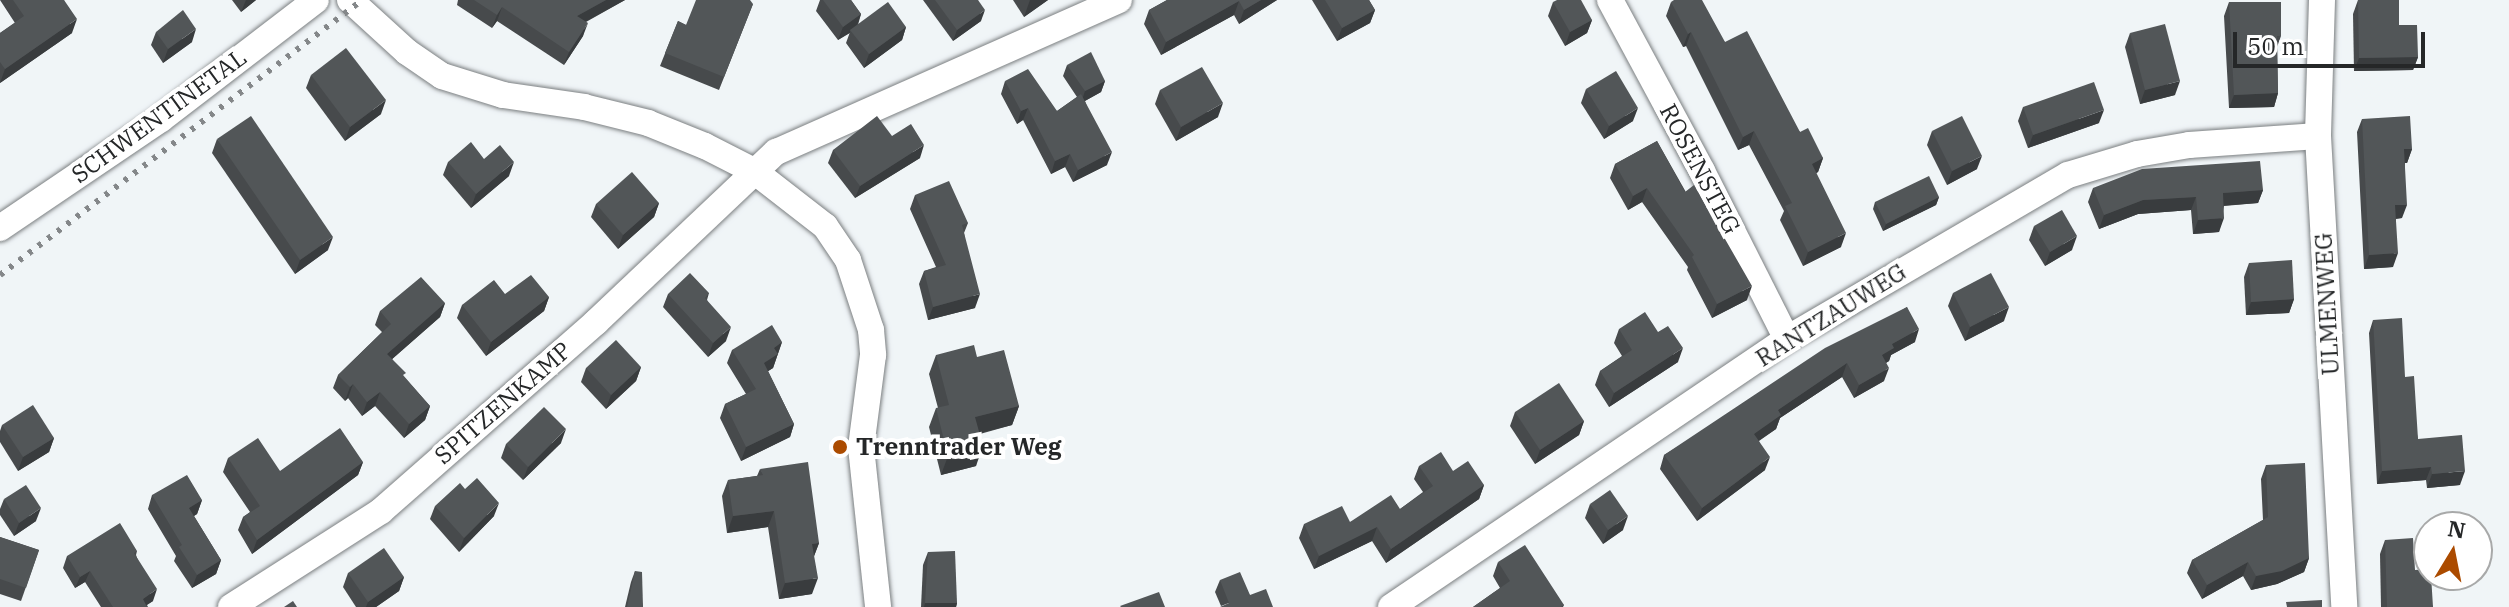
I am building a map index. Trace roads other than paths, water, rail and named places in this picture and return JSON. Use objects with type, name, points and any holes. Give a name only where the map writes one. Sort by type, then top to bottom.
[{"type":"street","name":"SCHWENTINETAL","points":[[0,228],[161,119],[316,0]]},
{"type":"street","points":[[350,0],[419,63],[442,76],[503,95],[584,107],[648,123],[705,146],[754,171],[825,226],[848,260],[871,330],[873,355],[861,447],[878,607]]},
{"type":"street","points":[[754,171],[776,152],[1119,0]]},
{"type":"street","name":"ROSENSTEG","points":[[1610,0],[1787,339]]},
{"type":"street","name":"ULMENWEG","points":[[2322,0],[2318,136],[2344,607]]},
{"type":"street","name":"RANTZAUWEG","points":[[1391,607],[1787,339],[2068,175],[2137,154],[2176,147],[2318,136]]},
{"type":"street","name":"SPITZENKAMP","points":[[231,607],[381,511],[596,322],[754,171]]},
{"type":"railway","points":[[0,275],[362,0]]},
{"type":"place","name":"Trenntrader Weg","points":[[840,447]]}]
